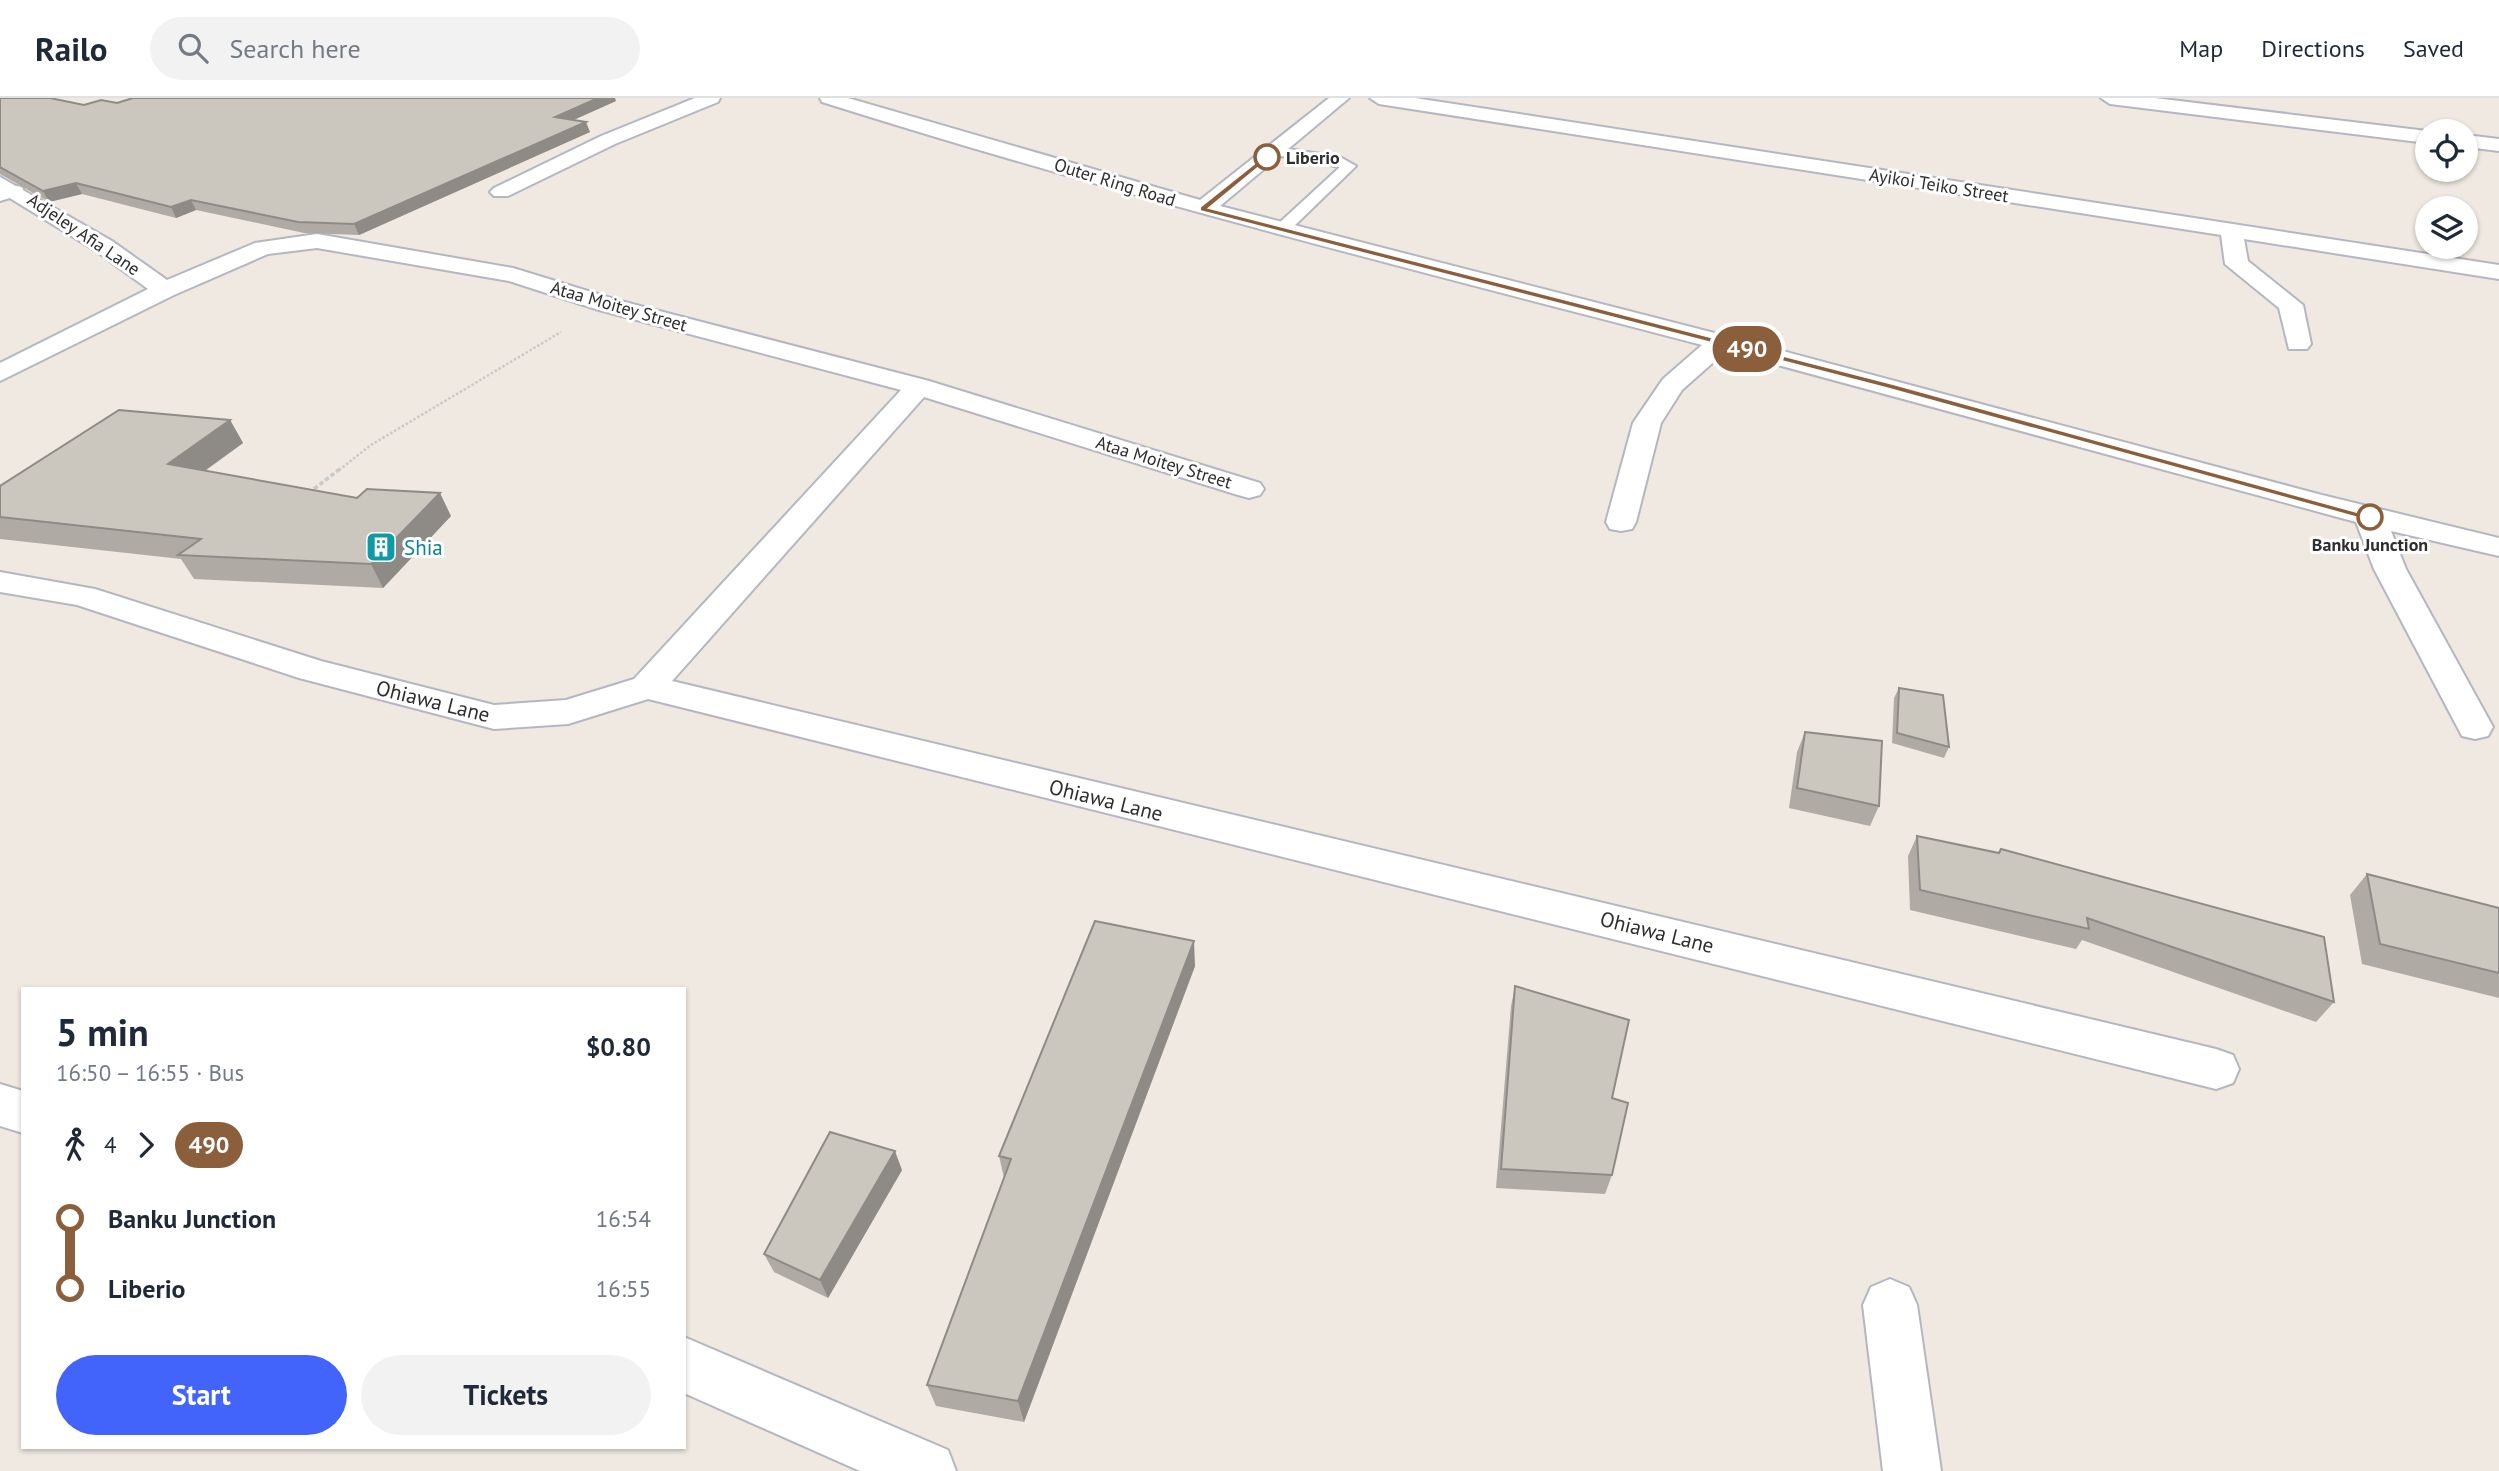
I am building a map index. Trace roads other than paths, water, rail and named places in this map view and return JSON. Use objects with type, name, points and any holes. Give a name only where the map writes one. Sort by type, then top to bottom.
[{"type":"street","points":[[501,192],[608,140],[712,98]]},
{"type":"street","name":"Outer Ring Road","points":[[829,98],[1203,209],[1721,342],[2370,517],[2499,547]]},
{"type":"street","points":[[1203,209],[1340,98]]},
{"type":"street","name":"Ayikoi Teiko Street","points":[[1379,98],[2499,272]]},
{"type":"street","points":[[2110,98],[2415,135]]},
{"type":"street","points":[[2295,98],[2303,121]]},
{"type":"street","points":[[2478,142],[2499,145]]},
{"type":"street","name":"Adjeley Afia Lane","points":[[6,190],[165,290]]},
{"type":"street","points":[[2231,230],[2237,264],[2291,305],[2298,344]]},
{"type":"street","name":"Ataa Moitey Street","points":[[0,373],[165,290],[263,248],[317,241],[513,275],[608,305],[919,387],[1249,489]]},
{"type":"street","points":[[1622,522],[1639,446],[1647,423],[1667,391],[1721,342]]},
{"type":"street","points":[[648,687],[919,387]]},
{"type":"street","points":[[2370,517],[2390,569],[2475,727]]},
{"type":"street","name":"Ohiawa Lane","points":[[0,582],[83,596],[311,670],[494,717],[568,712],[648,687],[2216,1069]]},
{"type":"street","points":[[0,1105],[21,1111]]},
{"type":"street","points":[[1890,1305],[1912,1471]]},
{"type":"street","points":[[686,1366],[927,1471]]},
{"type":"lane","points":[[1275,151],[1340,161],[1349,166],[1283,228]]},
{"type":"place","name":"Liberio","points":[[1267,157]]},
{"type":"place","name":"Banku Junction","points":[[2370,517]]},
{"type":"place","name":"Shia","points":[[381,547]]}]
